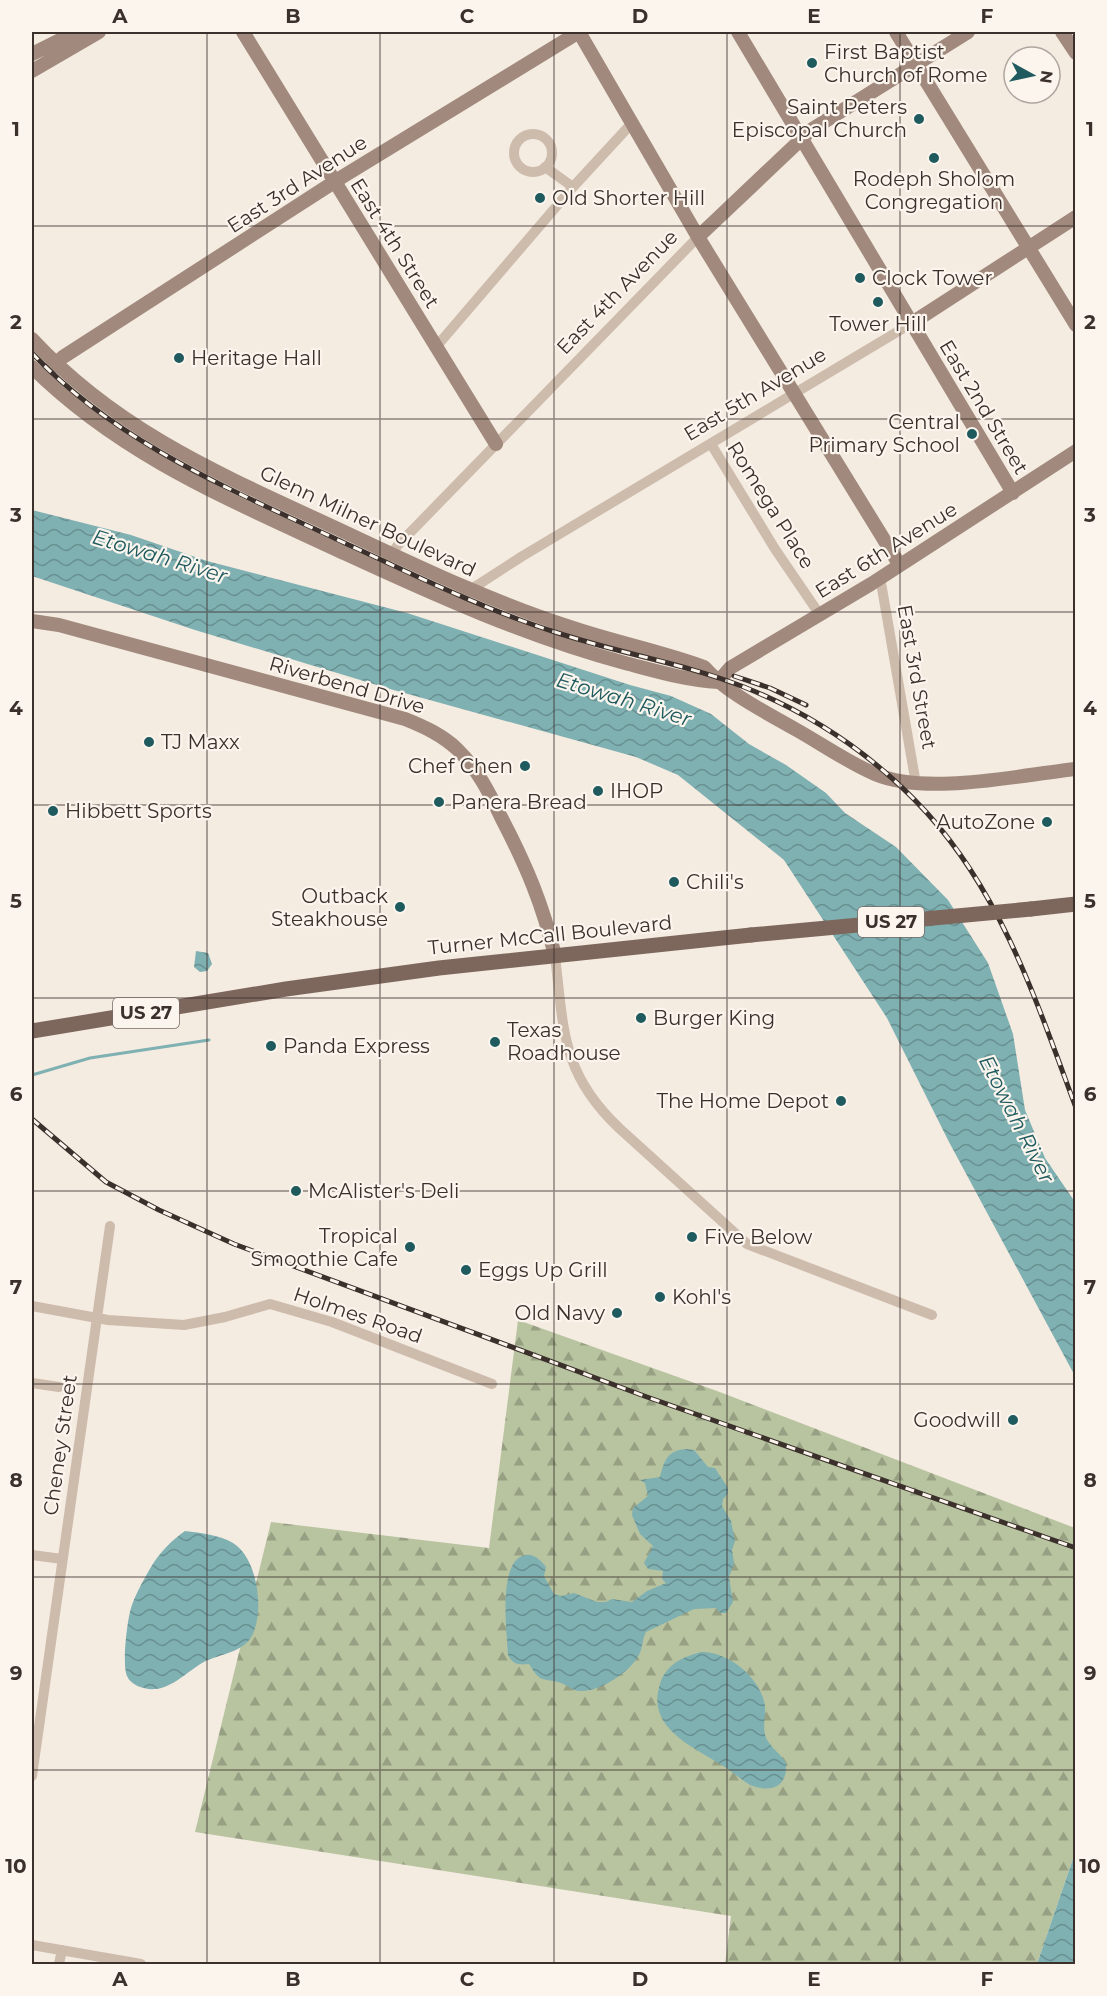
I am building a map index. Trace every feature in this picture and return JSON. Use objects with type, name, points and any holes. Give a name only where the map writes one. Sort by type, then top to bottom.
[{"type":"main road","name":"Turner McCall Boulevard","points":[[32,1031],[286,988],[439,968],[1076,904]]},
{"type":"street","points":[[32,54],[76,32]]},
{"type":"street","points":[[32,71],[99,32]]},
{"type":"street","name":"East 4th Street","points":[[243,32],[496,444]]},
{"type":"street","points":[[579,32],[698,237],[899,564]]},
{"type":"street","name":"East 3rd Avenue","points":[[36,371],[55,363],[335,183],[579,32]]},
{"type":"street","name":"East 2nd Street","points":[[738,32],[1013,493]]},
{"type":"street","points":[[896,32],[1076,325]]},
{"type":"street","name":"East 4th Avenue","points":[[380,570],[391,554],[496,444],[698,237],[801,138],[968,32]]},
{"type":"street","points":[[1062,32],[1076,54]]},
{"type":"street","points":[[436,347],[573,187],[632,123]]},
{"type":"street","points":[[545,166],[573,187]]},
{"type":"street","name":"East 5th Avenue","points":[[455,603],[470,590],[912,323],[1076,217]]},
{"type":"street","name":"Glenn Milner Boulevard","points":[[32,339],[55,363],[105,405],[172,450],[470,590],[570,627],[704,667],[718,682],[875,774],[916,784],[1076,769]]},
{"type":"street","name":"Glenn Milner Boulevard","points":[[36,371],[86,416],[167,469],[380,570],[543,638],[689,680],[718,682]]},
{"type":"street","name":"Romega Place","points":[[711,444],[775,549],[820,615]]},
{"type":"street","name":"East 6th Avenue","points":[[718,682],[730,668],[820,615],[1076,451]]},
{"type":"street","name":"East 3rd Street","points":[[880,577],[916,784]]},
{"type":"street","name":"Riverbend Drive","points":[[32,621],[59,625],[405,719],[430,729],[457,749],[471,764],[491,796],[539,896],[555,956]]},
{"type":"street","points":[[555,956],[568,1052],[579,1081],[599,1109],[612,1122],[747,1244],[932,1315]]},
{"type":"street","name":"Cheney Street","points":[[32,1776],[110,1226]]},
{"type":"street","name":"Holmes Road","points":[[32,1306],[97,1316],[108,1320],[184,1325],[225,1317],[270,1304],[332,1322],[492,1384]]},
{"type":"street","points":[[32,1383],[59,1387]]},
{"type":"street","points":[[32,1555],[62,1559]]},
{"type":"street","points":[[32,1945],[141,1965]]},
{"type":"street","points":[[59,1965],[62,1950]]},
{"type":"green space","points":[[518,1320],[717,1391],[1075,1528],[1075,1853],[1037,1964],[725,1964],[731,1916],[195,1832],[271,1522],[489,1548]]},
{"type":"water","name":"Etowah River","points":[[32,510],[131,535],[207,561],[407,613],[630,685],[671,696],[711,714],[749,744],[786,765],[826,793],[845,813],[896,847],[948,900],[988,963],[1013,1034],[1025,1110],[1045,1158],[1075,1202],[1075,1376],[949,1142],[887,1018],[784,860],[678,775],[636,757],[390,689],[195,630],[32,576]]},
{"type":"water","points":[[196,951],[208,953],[212,964],[207,971],[200,972],[194,967]]},
{"type":"water","points":[[694,1450],[708,1467],[715,1468],[728,1488],[728,1494],[723,1499],[722,1506],[731,1521],[735,1541],[732,1550],[734,1563],[729,1577],[733,1602],[726,1613],[720,1613],[716,1608],[694,1609],[646,1632],[639,1655],[629,1668],[605,1685],[588,1690],[577,1691],[561,1683],[541,1678],[529,1664],[514,1663],[508,1655],[507,1586],[514,1562],[522,1556],[533,1556],[541,1561],[546,1567],[544,1576],[554,1594],[561,1596],[574,1593],[597,1602],[612,1599],[632,1602],[647,1591],[666,1583],[662,1579],[663,1571],[648,1569],[644,1563],[653,1546],[640,1534],[632,1515],[633,1508],[648,1496],[645,1483],[640,1480],[660,1477],[668,1457],[675,1451]]},
{"type":"water","points":[[185,1531],[222,1538],[242,1550],[254,1574],[257,1588],[258,1616],[255,1629],[250,1639],[240,1648],[202,1663],[167,1686],[155,1689],[143,1688],[135,1685],[129,1679],[126,1670],[126,1643],[131,1608],[154,1562],[166,1547]]},
{"type":"water","points":[[702,1652],[723,1656],[733,1662],[742,1668],[757,1686],[765,1706],[766,1738],[786,1763],[784,1778],[776,1786],[764,1788],[750,1785],[684,1742],[665,1723],[659,1712],[657,1699],[663,1677],[676,1662]]},
{"type":"water","points":[[1075,1853],[1075,1964],[1037,1964]]},
{"type":"waterway","points":[[32,1075],[90,1058],[209,1040]]},
{"type":"railway","points":[[32,353],[65,384],[136,438],[254,501],[417,577],[499,612],[578,639],[697,671],[744,687],[795,711],[843,740],[887,774],[927,813],[954,845],[977,880],[997,916],[1032,991],[1076,1108]]},
{"type":"railway","points":[[734,676],[770,688],[806,705]]},
{"type":"railway","points":[[32,1119],[106,1182],[159,1210],[234,1244],[647,1397],[1076,1548]]},
{"type":"place","name":"First Baptist Church of Rome","points":[[812,63]]},
{"type":"place","name":"Saint Peters Episcopal Church","points":[[919,119]]},
{"type":"place","name":"Rodeph Sholom Congregation","points":[[934,158]]},
{"type":"place","name":"Old Shorter Hill","points":[[540,198]]},
{"type":"place","name":"Clock Tower","points":[[860,278]]},
{"type":"place","name":"Tower Hill","points":[[878,302]]},
{"type":"place","name":"Heritage Hall","points":[[179,358]]},
{"type":"place","name":"Central Primary School","points":[[972,434]]},
{"type":"place","name":"TJ Maxx","points":[[149,742]]},
{"type":"place","name":"Chef Chen","points":[[525,766]]},
{"type":"place","name":"IHOP","points":[[598,791]]},
{"type":"place","name":"Panera Bread","points":[[439,802]]},
{"type":"place","name":"Hibbett Sports","points":[[53,811]]},
{"type":"place","name":"AutoZone","points":[[1047,822]]},
{"type":"place","name":"Chili's","points":[[674,882]]},
{"type":"place","name":"Outback Steakhouse","points":[[400,907]]},
{"type":"place","name":"Burger King","points":[[641,1018]]},
{"type":"place","name":"Texas Roadhouse","points":[[495,1042]]},
{"type":"place","name":"Panda Express","points":[[271,1046]]},
{"type":"place","name":"The Home Depot","points":[[841,1101]]},
{"type":"place","name":"McAlister's Deli","points":[[296,1191]]},
{"type":"place","name":"Five Below","points":[[692,1237]]},
{"type":"place","name":"Tropical Smoothie Cafe","points":[[410,1247]]},
{"type":"place","name":"Eggs Up Grill","points":[[466,1270]]},
{"type":"place","name":"Kohl's","points":[[660,1297]]},
{"type":"place","name":"Old Navy","points":[[617,1313]]},
{"type":"place","name":"Goodwill","points":[[1013,1420]]}]
